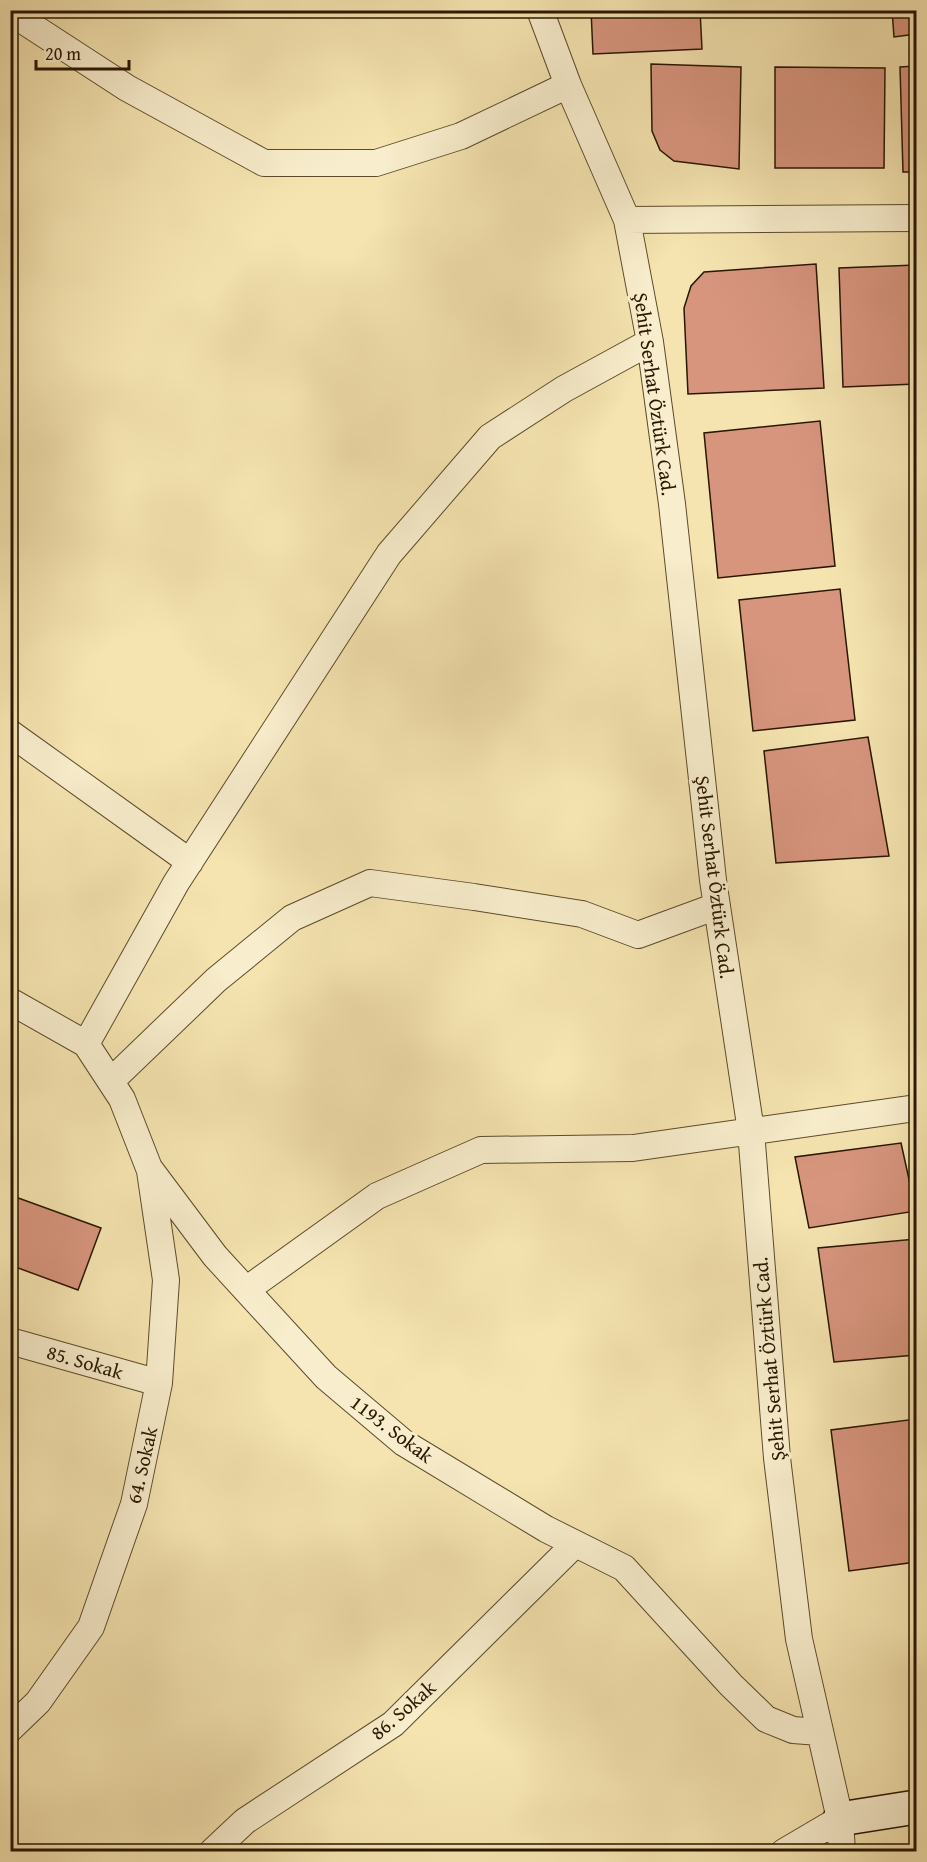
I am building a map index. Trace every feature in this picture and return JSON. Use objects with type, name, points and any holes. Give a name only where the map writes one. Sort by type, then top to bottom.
[{"type":"street","name":"Şehit Serhat Öztürk Cad.","points":[[540,10],[568,85],[627,220],[650,342],[672,504],[717,906],[751,1131],[777,1458],[799,1639],[840,1819],[842,1851]]},
{"type":"street","points":[[10,12],[127,88],[264,163],[376,163],[461,135],[568,85]]},
{"type":"street","points":[[627,220],[916,218]]},
{"type":"street","points":[[18,1007],[86,1044],[190,862],[389,554],[490,437],[564,389],[650,342]]},
{"type":"street","points":[[10,733],[190,862]]},
{"type":"street","points":[[111,1081],[216,980],[292,918],[370,883],[582,914],[638,935],[717,906]]},
{"type":"street","name":"1193. Sokak","points":[[86,1044],[122,1099],[149,1168],[215,1256],[326,1377],[404,1443],[546,1529],[624,1568],[766,1719],[793,1730],[820,1732]]},
{"type":"street","points":[[246,1290],[376,1196],[481,1150],[633,1148],[916,1108]]},
{"type":"street","name":"64. Sokak","points":[[10,1729],[38,1702],[92,1627],[134,1504],[159,1383],[166,1280],[149,1168]]},
{"type":"street","name":"85. Sokak","points":[[10,1341],[159,1383]]},
{"type":"street","name":"86. Sokak","points":[[212,1851],[245,1821],[393,1724],[575,1544]]},
{"type":"street","points":[[784,1851],[840,1819],[916,1807]]},
{"type":"building","points":[[591,10],[700,10],[702,49],[593,54]]},
{"type":"building","points":[[892,10],[916,10],[916,34],[894,37]]},
{"type":"building","points":[[651,64],[741,67],[739,169],[674,161],[660,150],[652,131]]},
{"type":"building","points":[[916,66],[916,172],[903,172],[900,67]]},
{"type":"building","points":[[775,67],[885,68],[884,168],[775,168]]},
{"type":"building","points":[[816,264],[824,388],[688,394],[684,308],[691,286],[704,272]]},
{"type":"building","points":[[916,265],[916,384],[843,387],[839,268]]},
{"type":"building","points":[[820,421],[835,566],[718,578],[704,433]]},
{"type":"building","points":[[840,589],[855,720],[753,731],[739,600]]},
{"type":"building","points":[[868,737],[889,856],[776,863],[764,751]]},
{"type":"building","points":[[901,1143],[916,1211],[809,1228],[795,1157]]},
{"type":"building","points":[[10,1195],[101,1228],[78,1290],[10,1265]]},
{"type":"building","points":[[916,1239],[916,1355],[834,1362],[818,1248]]},
{"type":"building","points":[[916,1419],[916,1562],[849,1571],[831,1430]]}]
